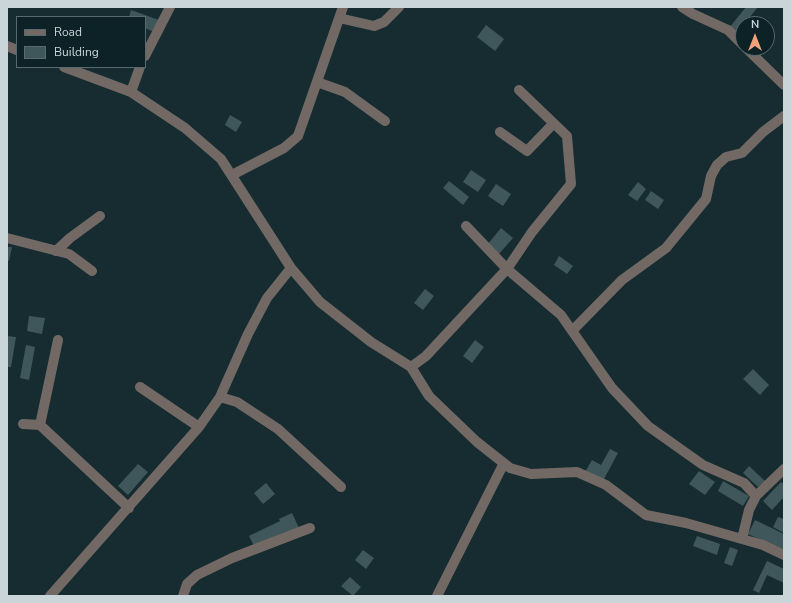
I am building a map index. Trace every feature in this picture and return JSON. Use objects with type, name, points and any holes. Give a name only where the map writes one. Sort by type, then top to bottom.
[{"type":"street","points":[[146,54],[170,7]]},
{"type":"street","points":[[232,175],[284,148],[298,136],[343,7]]},
{"type":"street","points":[[339,18],[374,26],[384,22],[399,7]]},
{"type":"street","points":[[682,7],[693,14],[728,30],[735,37]]},
{"type":"street","points":[[754,56],[784,85]]},
{"type":"street","points":[[67,68],[131,92],[185,128],[222,159],[291,268],[320,302],[371,342],[411,367],[429,396],[477,442],[504,463],[517,471],[531,474],[577,472],[606,485],[646,515],[686,523],[764,545],[784,555]]},
{"type":"street","points":[[131,92],[140,68]]},
{"type":"street","points":[[317,82],[345,92],[385,121]]},
{"type":"street","points":[[411,367],[426,356],[507,269],[532,232],[571,184],[566,136],[519,90]]},
{"type":"street","points":[[572,331],[622,280],[666,248],[706,199],[711,176],[717,165],[726,157],[742,153],[763,132],[784,116]]},
{"type":"street","points":[[500,132],[527,151],[553,124]]},
{"type":"street","points":[[56,250],[100,216]]},
{"type":"street","points":[[466,226],[507,269],[561,315],[612,388],[648,426],[703,465],[744,483],[756,496]]},
{"type":"street","points":[[7,238],[69,254],[92,271]]},
{"type":"street","points":[[50,596],[199,427],[220,398],[248,334],[267,298],[291,268]]},
{"type":"street","points":[[40,425],[58,340]]},
{"type":"street","points":[[140,387],[199,427]]},
{"type":"street","points":[[220,398],[237,402],[278,429],[342,487]]},
{"type":"street","points":[[23,424],[40,425],[129,508]]},
{"type":"street","points":[[437,596],[504,463]]},
{"type":"street","points":[[742,539],[749,510],[756,496],[784,469]]},
{"type":"street","points":[[183,596],[186,584],[197,575],[232,558],[310,528]]},
{"type":"building","points":[[746,7],[758,7],[751,16],[739,16]]},
{"type":"building","points":[[131,10],[159,20],[154,32],[146,28],[146,16],[129,16]]},
{"type":"building","points":[[735,21],[735,33],[729,28]]},
{"type":"building","points":[[486,25],[504,39],[495,51],[477,37]]},
{"type":"building","points":[[230,115],[242,122],[236,132],[225,125]]},
{"type":"building","points":[[471,170],[486,180],[478,192],[463,182]]},
{"type":"building","points":[[449,181],[469,197],[463,205],[443,188]]},
{"type":"building","points":[[638,182],[646,189],[637,201],[628,195]]},
{"type":"building","points":[[496,184],[511,194],[503,206],[488,196]]},
{"type":"building","points":[[651,191],[664,200],[658,209],[645,200]]},
{"type":"building","points":[[501,228],[513,238],[499,254],[487,245]]},
{"type":"building","points":[[7,247],[12,247],[9,261],[7,260]]},
{"type":"building","points":[[559,256],[573,266],[567,274],[554,265]]},
{"type":"building","points":[[425,289],[434,296],[423,310],[414,303]]},
{"type":"building","points":[[29,316],[45,318],[42,334],[27,331]]},
{"type":"building","points":[[7,336],[16,337],[11,367],[7,367]]},
{"type":"building","points":[[475,340],[484,347],[472,363],[463,356]]},
{"type":"building","points":[[26,345],[35,347],[29,380],[20,378]]},
{"type":"building","points":[[753,369],[769,385],[760,395],[743,379]]},
{"type":"building","points":[[610,449],[618,453],[603,481],[585,472],[592,460],[601,465]]},
{"type":"building","points":[[138,464],[148,472],[128,495],[118,486]]},
{"type":"building","points":[[749,466],[765,481],[758,487],[743,473]]},
{"type":"building","points":[[699,471],[715,482],[705,495],[689,484]]},
{"type":"building","points":[[723,481],[749,496],[743,506],[718,491]]},
{"type":"building","points":[[781,482],[784,484],[784,497],[772,510],[763,501]]},
{"type":"building","points":[[266,483],[275,494],[263,504],[254,493]]},
{"type":"building","points":[[292,513],[299,528],[255,548],[249,536],[280,521],[279,519]]},
{"type":"building","points":[[778,517],[784,519],[784,533],[773,527]]},
{"type":"building","points":[[755,520],[784,534],[784,551],[748,534]]},
{"type":"building","points":[[697,536],[720,544],[717,555],[693,546]]},
{"type":"building","points":[[730,547],[738,550],[732,566],[724,563]]},
{"type":"building","points":[[363,550],[374,558],[366,569],[355,560]]},
{"type":"building","points":[[767,561],[784,569],[784,583],[767,575],[759,593],[753,590]]},
{"type":"building","points":[[350,577],[361,587],[353,596],[341,586]]}]
